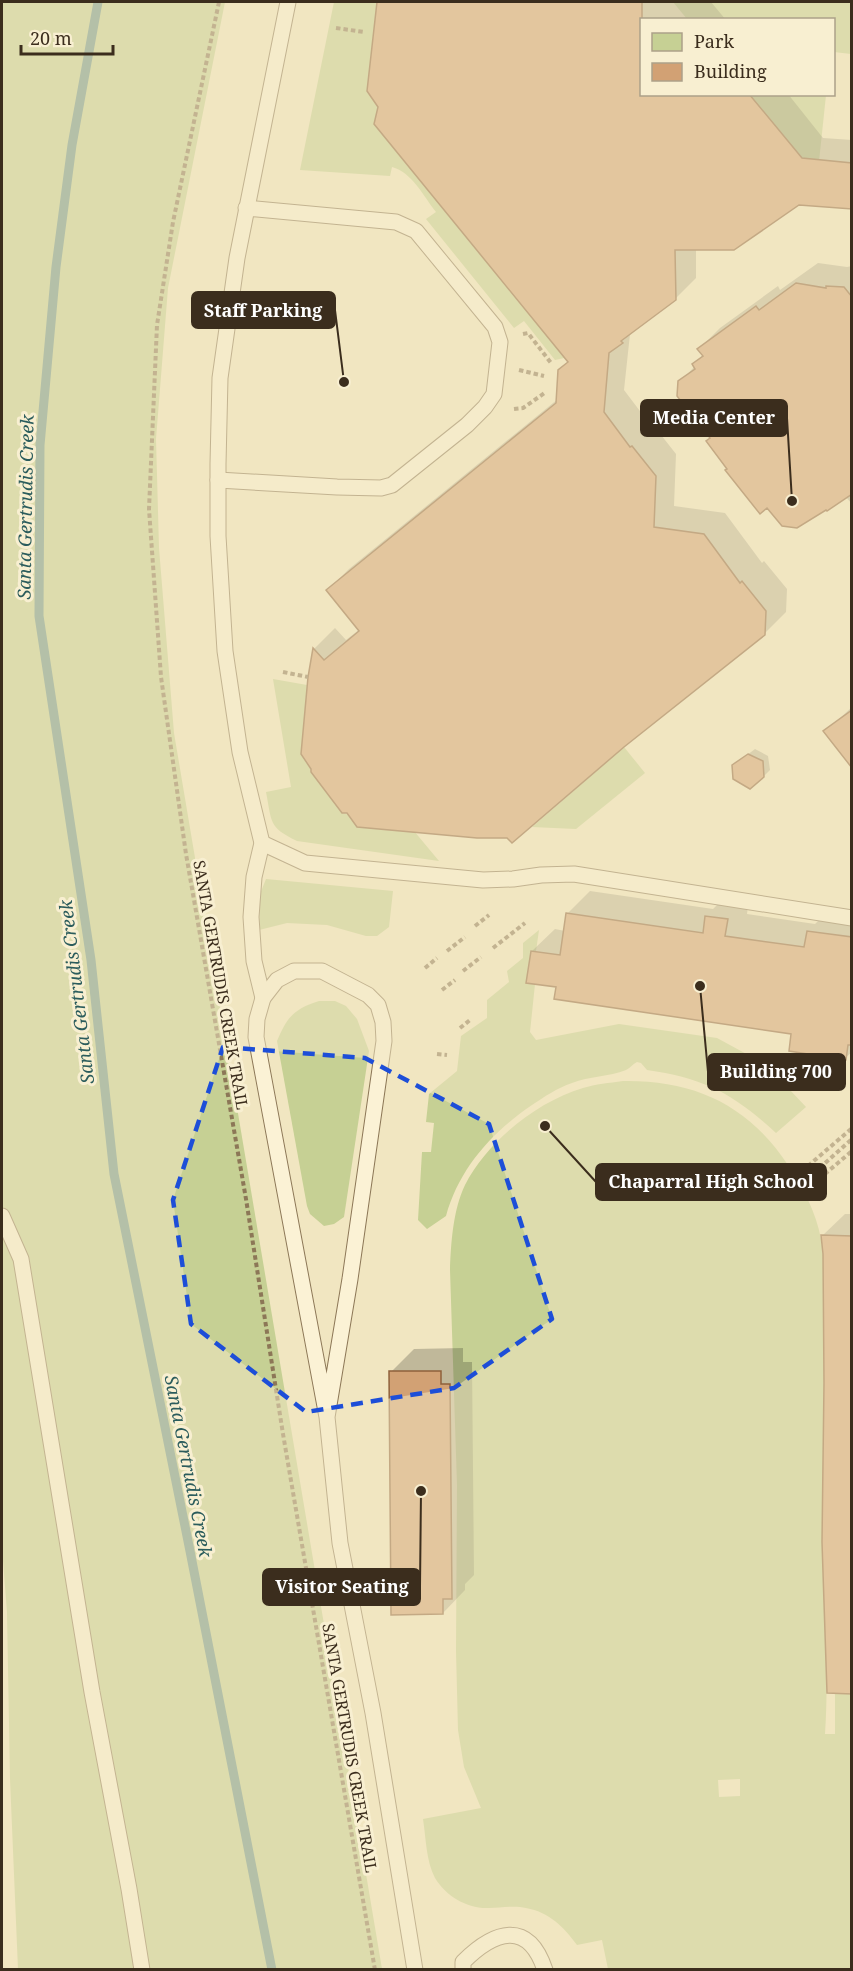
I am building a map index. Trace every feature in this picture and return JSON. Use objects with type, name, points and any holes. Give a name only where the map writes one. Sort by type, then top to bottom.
[{"type":"lane","points":[[263,998],[254,961],[251,917],[254,877],[262,843],[240,752],[225,651],[218,536],[220,378],[246,208],[288,2]]},
{"type":"lane","points":[[218,480],[337,487],[381,488],[392,485],[467,425],[485,407],[494,394],[500,342],[495,327],[416,231],[396,222],[246,208]]},
{"type":"lane","points":[[262,843],[305,863],[483,880],[513,879],[541,874],[574,874],[852,918]]},
{"type":"lane","points":[[327,1417],[350,1279],[384,1041],[383,1022],[378,1005],[368,995],[322,971],[294,971],[277,980],[263,998],[257,1019],[256,1037],[327,1417],[340,1543],[373,1713],[415,1970]]},
{"type":"lane","points":[[2,1216],[21,1259],[92,1692],[142,1970]]},
{"type":"lane","points":[[463,1970],[463,1962],[477,1948],[505,1935],[520,1935],[540,1954],[545,1970]]},
{"type":"path","name":"SANTA GERTRUDIS CREEK TRAIL","points":[[219,2],[172,222],[157,324],[149,509],[161,677],[186,854],[375,1970]]},
{"type":"path","points":[[336,28],[364,32]]},
{"type":"path","points":[[523,334],[528,333],[551,363]]},
{"type":"path","points":[[518,370],[544,376]]},
{"type":"path","points":[[514,409],[523,408],[546,392]]},
{"type":"path","points":[[284,672],[308,677]]},
{"type":"path","points":[[475,926],[489,915]]},
{"type":"path","points":[[493,948],[525,923]]},
{"type":"path","points":[[447,951],[465,937]]},
{"type":"path","points":[[463,971],[481,957]]},
{"type":"path","points":[[425,968],[438,958]]},
{"type":"path","points":[[442,990],[455,980]]},
{"type":"path","points":[[460,1028],[470,1020]]},
{"type":"path","points":[[437,1054],[447,1055]]},
{"type":"path","points":[[808,1166],[851,1129]]},
{"type":"path","points":[[814,1173],[852,1139]]},
{"type":"path","points":[[819,1179],[852,1151]]},
{"type":"highlighted area","points":[[223,1047],[365,1058],[489,1124],[552,1319],[454,1388],[306,1412],[191,1324],[173,1200]]},
{"type":"green space","points":[[2,2],[225,2],[168,288],[156,439],[159,548],[174,733],[382,1969],[18,1969],[10,1779],[7,1612],[2,1548]]},
{"type":"green space","points":[[334,2],[377,2],[367,91],[530,315],[569,362],[564,358],[555,360],[524,321],[514,328],[426,219],[436,212],[406,174],[392,167],[390,176],[300,170]]},
{"type":"green space","points":[[673,2],[851,2],[851,54],[835,52],[835,18],[686,18]]},
{"type":"green space","points":[[750,96],[826,96],[818,171],[812,171]]},
{"type":"green space","points":[[273,679],[307,685],[301,754],[311,772],[342,813],[414,831],[439,861],[297,841],[276,827],[271,817],[266,792],[291,787]]},
{"type":"green space","points":[[624,747],[645,773],[576,829],[532,827]]},
{"type":"green space","points":[[266,879],[393,891],[389,927],[377,936],[366,936],[327,925],[287,923],[259,930],[260,894]]},
{"type":"green space","points":[[539,930],[536,951],[531,951],[527,982],[535,984],[530,1032],[536,1040],[619,1024],[717,1038],[763,1063],[767,1058],[777,1066],[773,1072],[806,1107],[776,1133],[746,1108],[717,1090],[685,1078],[647,1070],[637,1062],[619,1072],[566,1085],[517,1116],[490,1140],[468,1168],[459,1183],[446,1216],[427,1229],[418,1220],[422,1152],[431,1152],[434,1123],[426,1122],[429,1094],[457,1071],[461,1036],[487,1018],[487,1000],[509,982],[507,971],[523,958],[523,943]]},
{"type":"green space","points":[[319,1001],[335,1001],[346,1006],[357,1019],[369,1051],[344,1217],[334,1224],[324,1226],[310,1214],[307,1206],[277,1041],[292,1015],[303,1007]]},
{"type":"green space","points":[[623,1081],[674,1085],[718,1100],[737,1112],[755,1126],[788,1165],[808,1200],[819,1229],[824,1270],[823,1532],[827,1676],[825,1734],[835,1734],[835,1693],[851,1694],[851,1969],[608,1969],[602,1940],[577,1945],[555,1921],[534,1910],[521,1907],[481,1908],[465,1904],[445,1890],[435,1878],[430,1864],[423,1819],[481,1808],[464,1767],[458,1730],[457,1485],[450,1270],[455,1216],[465,1185],[474,1169],[500,1139],[515,1126],[565,1094],[588,1087]],"holes":[[[740,1779],[740,1796],[719,1797],[718,1780]]]},
{"type":"building","points":[[377,2],[642,2],[640,96],[751,96],[802,158],[852,163],[852,209],[799,205],[734,250],[675,250],[676,300],[621,341],[623,343],[609,353],[604,412],[630,447],[632,446],[656,476],[654,527],[704,534],[740,583],[742,581],[766,611],[765,635],[624,747],[512,843],[507,838],[477,838],[357,827],[347,813],[342,813],[311,772],[301,754],[313,648],[324,660],[359,631],[326,590],[556,403],[558,370],[568,362],[374,124],[378,107],[367,91]]},
{"type":"building","points":[[796,283],[826,288],[826,286],[844,287],[852,297],[852,494],[797,528],[782,526],[767,508],[760,514],[725,470],[727,469],[706,441],[710,438],[677,396],[678,381],[695,369],[692,364],[703,356],[697,349],[756,306],[759,310]]},
{"type":"building","points":[[852,710],[852,768],[823,731]]},
{"type":"building","points":[[748,754],[763,761],[764,777],[750,789],[733,779],[732,765]]},
{"type":"building","points":[[566,913],[703,933],[705,916],[728,919],[725,936],[804,947],[807,931],[852,937],[852,1045],[848,1045],[846,1060],[789,1051],[791,1034],[554,999],[556,987],[526,983],[531,951],[560,955]]},
{"type":"building","points":[[821,1235],[852,1236],[852,1694],[827,1693],[822,1542],[824,1383]]},
{"type":"building","points":[[389,1371],[441,1371],[441,1384],[450,1384],[452,1599],[443,1599],[443,1614],[391,1615]]},
{"type":"waterway","name":"Santa Gertrudis Creek","points":[[98,2],[72,145],[56,267],[40,445],[39,616],[91,960],[114,1174],[272,1970]]},
{"type":"place","name":"Staff Parking","points":[[344,382]]},
{"type":"place","name":"Media Center","points":[[792,501]]},
{"type":"place","name":"Building 700","points":[[700,986]]},
{"type":"place","name":"Chaparral High School","points":[[545,1126]]},
{"type":"place","name":"Visitor Seating","points":[[421,1491]]}]
